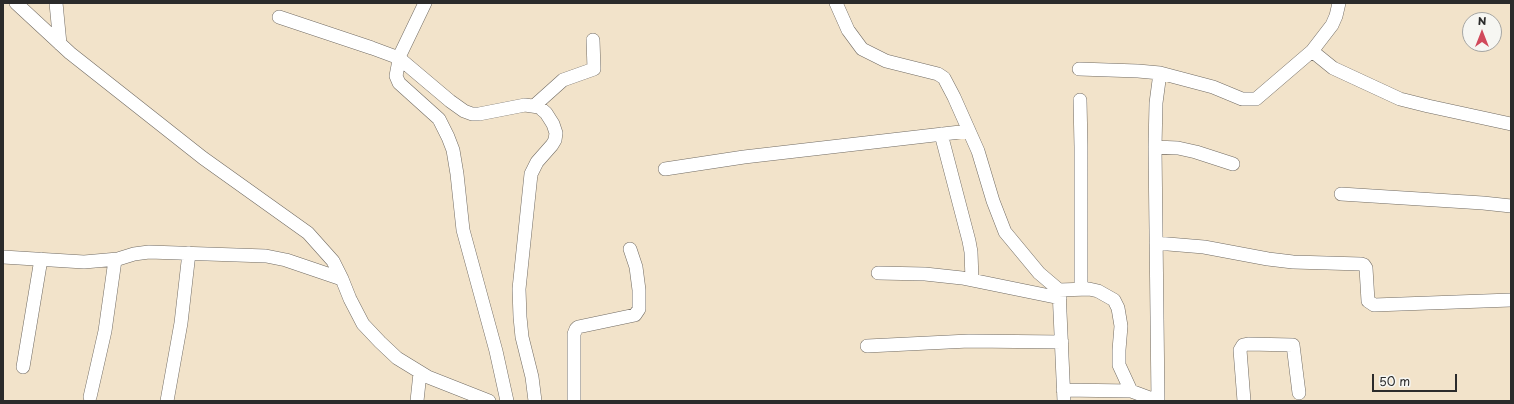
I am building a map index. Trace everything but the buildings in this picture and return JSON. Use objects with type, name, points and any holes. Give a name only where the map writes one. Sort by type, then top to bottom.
[{"type":"street","points":[[16,3],[60,44],[203,158],[308,233],[333,261],[358,314],[369,331],[397,358],[420,373],[450,387],[489,401]]},
{"type":"street","points":[[56,3],[60,44]]},
{"type":"street","points":[[425,3],[410,33],[397,66],[399,83],[439,119],[448,136],[453,150],[463,230],[496,351],[507,401]]},
{"type":"street","points":[[836,3],[848,30],[862,49],[886,61],[938,74],[944,78],[948,84],[978,151],[993,201],[1005,232],[1039,274],[1060,294],[1064,396],[1131,391],[1158,401],[1155,146],[1156,103],[1160,73]]},
{"type":"street","points":[[1079,69],[1160,73],[1213,87],[1242,100],[1256,99],[1285,73],[1317,55],[1336,16],[1339,3]]},
{"type":"street","points":[[279,18],[372,48],[464,111],[472,114],[479,114],[520,105],[539,107],[546,113],[553,124],[556,133],[552,145],[540,156],[531,174],[520,282],[520,317],[535,401]]},
{"type":"street","points":[[534,106],[563,80],[594,69],[594,40]]},
{"type":"street","points":[[1317,55],[1333,68],[1351,78],[1400,98],[1428,106],[1511,124]]},
{"type":"street","points":[[1080,100],[1081,289]]},
{"type":"street","points":[[665,169],[744,157],[969,131]]},
{"type":"street","points":[[941,134],[969,241],[972,280]]},
{"type":"street","points":[[1155,146],[1178,148],[1196,152],[1233,164]]},
{"type":"street","points":[[1341,194],[1511,206]]},
{"type":"street","points":[[1156,243],[1204,247],[1293,262],[1363,264],[1366,268],[1367,299],[1369,303],[1374,305],[1511,300]]},
{"type":"street","points":[[574,401],[574,334],[578,326],[635,315],[639,309],[639,290],[636,267],[630,249]]},
{"type":"street","points":[[3,257],[84,262],[115,260],[141,252],[266,256],[286,260],[342,278]]},
{"type":"street","points":[[167,401],[181,323],[189,253]]},
{"type":"street","points":[[23,367],[41,259]]},
{"type":"street","points":[[90,397],[105,331],[115,260]]},
{"type":"street","points":[[878,273],[925,274],[1060,294],[1081,289],[1098,291],[1114,300],[1118,308],[1121,326],[1119,365],[1131,391]]},
{"type":"street","points":[[867,346],[969,341],[1062,342]]},
{"type":"street","points":[[1244,401],[1240,350],[1243,345],[1248,344],[1293,345],[1299,394]]},
{"type":"street","points":[[417,401],[420,373]]}]
